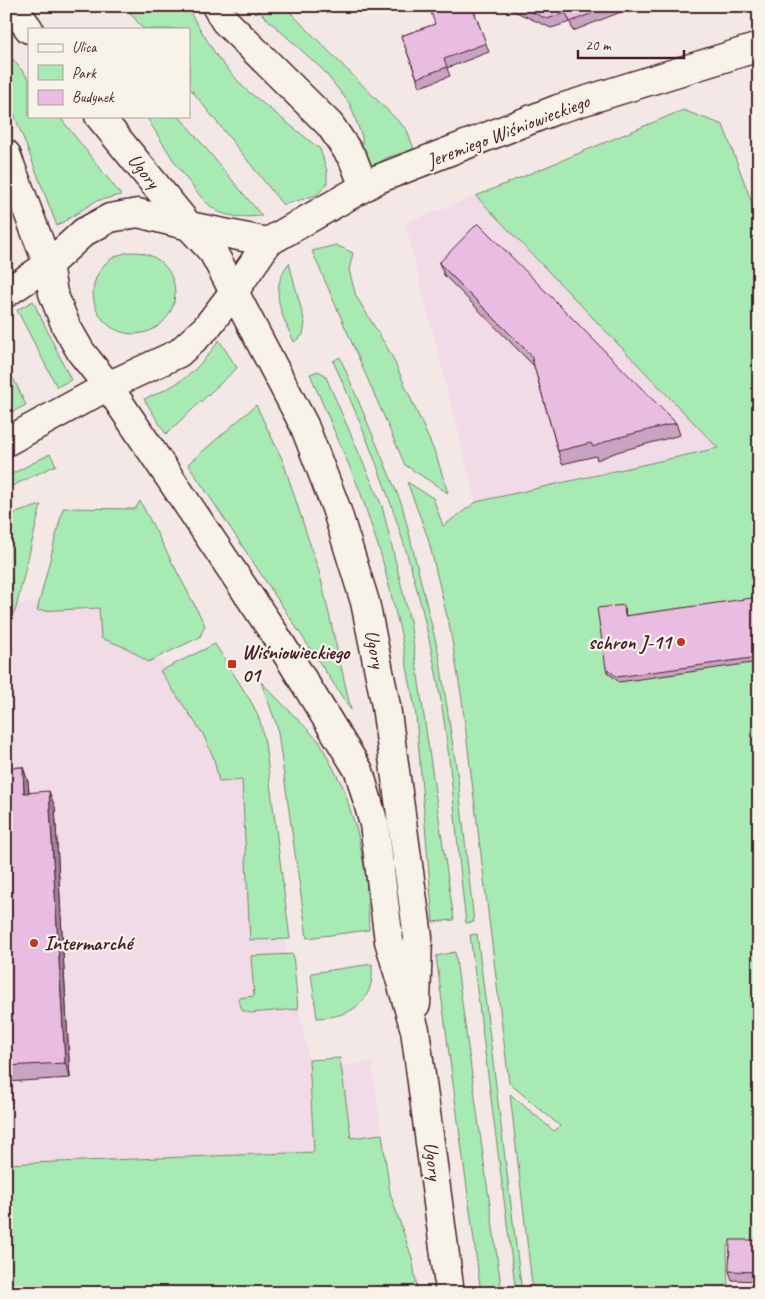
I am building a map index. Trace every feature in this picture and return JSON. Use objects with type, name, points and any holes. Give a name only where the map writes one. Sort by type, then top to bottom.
[{"type":"street","points":[[12,6],[28,28]]},
{"type":"street","points":[[216,6],[225,21],[330,125],[353,159],[364,187]]},
{"type":"street","name":"Jeremiego Wiśniowieckiego","points":[[233,293],[268,242],[378,179],[558,109],[759,47]]},
{"type":"street","name":"Ugory","points":[[101,118],[188,226]]},
{"type":"street","points":[[6,154],[48,264],[53,293],[66,326],[81,352],[108,386]]},
{"type":"street","points":[[6,293],[48,264],[84,232],[110,218],[138,213],[188,226],[268,242]]},
{"type":"street","points":[[6,442],[108,386],[179,353],[206,328],[233,293],[213,252],[188,226]]},
{"type":"street","name":"Ugory","points":[[233,293],[304,424],[336,508],[365,602],[386,706],[418,937],[415,1030]]},
{"type":"street","name":"Ugory","points":[[108,386],[274,633],[359,770],[374,824],[389,941],[415,1030],[450,1293]]},
{"type":"shaded area","points":[[476,196],[718,448],[476,502],[405,223]]},
{"type":"shaded area","points":[[107,599],[248,764],[309,1060],[315,1152],[6,1164],[6,604]]},
{"type":"shaded area","points":[[372,1062],[382,1134],[351,1138],[341,1066]]},
{"type":"green space","points":[[125,6],[186,6],[218,58],[245,89],[320,149],[327,171],[327,184],[317,195],[283,205],[190,88],[190,28],[142,28]]},
{"type":"green space","points":[[253,6],[284,6],[407,130],[414,149],[386,158],[374,167],[368,166],[363,161],[362,137],[350,104],[323,70]]},
{"type":"green space","points":[[6,51],[28,78],[28,118],[61,118],[121,195],[96,201],[57,226],[6,93]]},
{"type":"green space","points":[[683,110],[723,125],[759,222],[759,1246],[727,1246],[728,1293],[533,1293],[510,1094],[554,1131],[560,1126],[509,1083],[462,700],[450,629],[428,538],[407,482],[433,498],[443,526],[476,502],[718,448],[476,196]]},
{"type":"green space","points":[[147,118],[181,118],[262,216],[235,216],[219,212],[210,206],[190,183]]},
{"type":"green space","points":[[336,245],[353,253],[349,270],[356,296],[391,354],[436,455],[448,493],[405,465],[312,251]]},
{"type":"green space","points":[[134,252],[150,255],[163,264],[172,277],[175,293],[172,309],[163,322],[150,331],[134,334],[118,331],[105,322],[96,309],[93,293],[96,277],[105,264],[118,255]]},
{"type":"green space","points":[[289,263],[305,323],[303,335],[294,342],[285,322],[278,293],[279,283]]},
{"type":"green space","points":[[33,301],[71,380],[57,387],[17,310]]},
{"type":"green space","points":[[219,340],[237,368],[166,434],[144,399],[178,383],[187,376],[203,361]]},
{"type":"green space","points":[[340,357],[402,505],[439,655],[458,779],[474,922],[466,923],[445,728],[433,656],[423,612],[399,527],[384,485],[369,444],[333,361]]},
{"type":"green space","points":[[6,363],[26,405],[6,415]]},
{"type":"green space","points":[[318,371],[325,375],[382,506],[410,621],[454,920],[433,922],[416,715],[401,634],[382,558],[360,491],[310,374]]},
{"type":"green space","points":[[256,405],[283,461],[320,575],[351,710],[188,464]]},
{"type":"green space","points":[[50,454],[56,465],[6,489],[6,477]]},
{"type":"green space","points":[[140,501],[205,625],[200,637],[148,662],[129,649],[101,638],[99,608],[37,611],[63,508],[135,509]]},
{"type":"green space","points":[[41,505],[15,612],[6,613],[6,516]]},
{"type":"green space","points":[[215,644],[253,705],[260,721],[265,743],[290,939],[250,940],[242,780],[219,782],[214,759],[203,734],[160,671]]},
{"type":"green space","points":[[261,682],[319,741],[343,787],[357,831],[366,875],[369,930],[307,938],[277,726]]},
{"type":"green space","points":[[477,934],[522,1293],[516,1293],[470,935]]},
{"type":"green space","points":[[455,952],[502,1293],[481,1293],[436,956]]},
{"type":"green space","points":[[293,954],[298,1009],[250,1013],[242,1010],[238,998],[254,996],[251,956]]},
{"type":"green space","points":[[372,964],[370,988],[359,1005],[341,1014],[317,1018],[311,973]]},
{"type":"green space","points":[[340,1058],[351,1138],[382,1134],[390,1193],[412,1258],[418,1293],[6,1293],[6,1164],[314,1152],[309,1060]]},
{"type":"building","points":[[429,6],[472,6],[486,43],[444,59],[447,67],[417,78],[401,36],[435,24]]},
{"type":"building","points":[[519,6],[610,6],[570,22],[566,13],[547,19]]},
{"type":"building","points":[[478,223],[676,423],[612,439],[593,447],[591,443],[558,451],[531,355],[439,263]]},
{"type":"building","name":"schron J-11","points":[[759,597],[759,657],[617,677],[606,668],[597,608],[624,605],[625,616]]},
{"type":"building","name":"Intermarché","points":[[23,767],[24,793],[49,791],[65,1063],[6,1066],[6,768]]},
{"type":"building","points":[[730,1240],[759,1240],[759,1272],[729,1271]]},
{"type":"place","name":"schron J-11","points":[[681,642]]},
{"type":"place","name":"Wiśniowieckiego 01","points":[[232,664]]},
{"type":"place","name":"Intermarché","points":[[34,943]]}]
